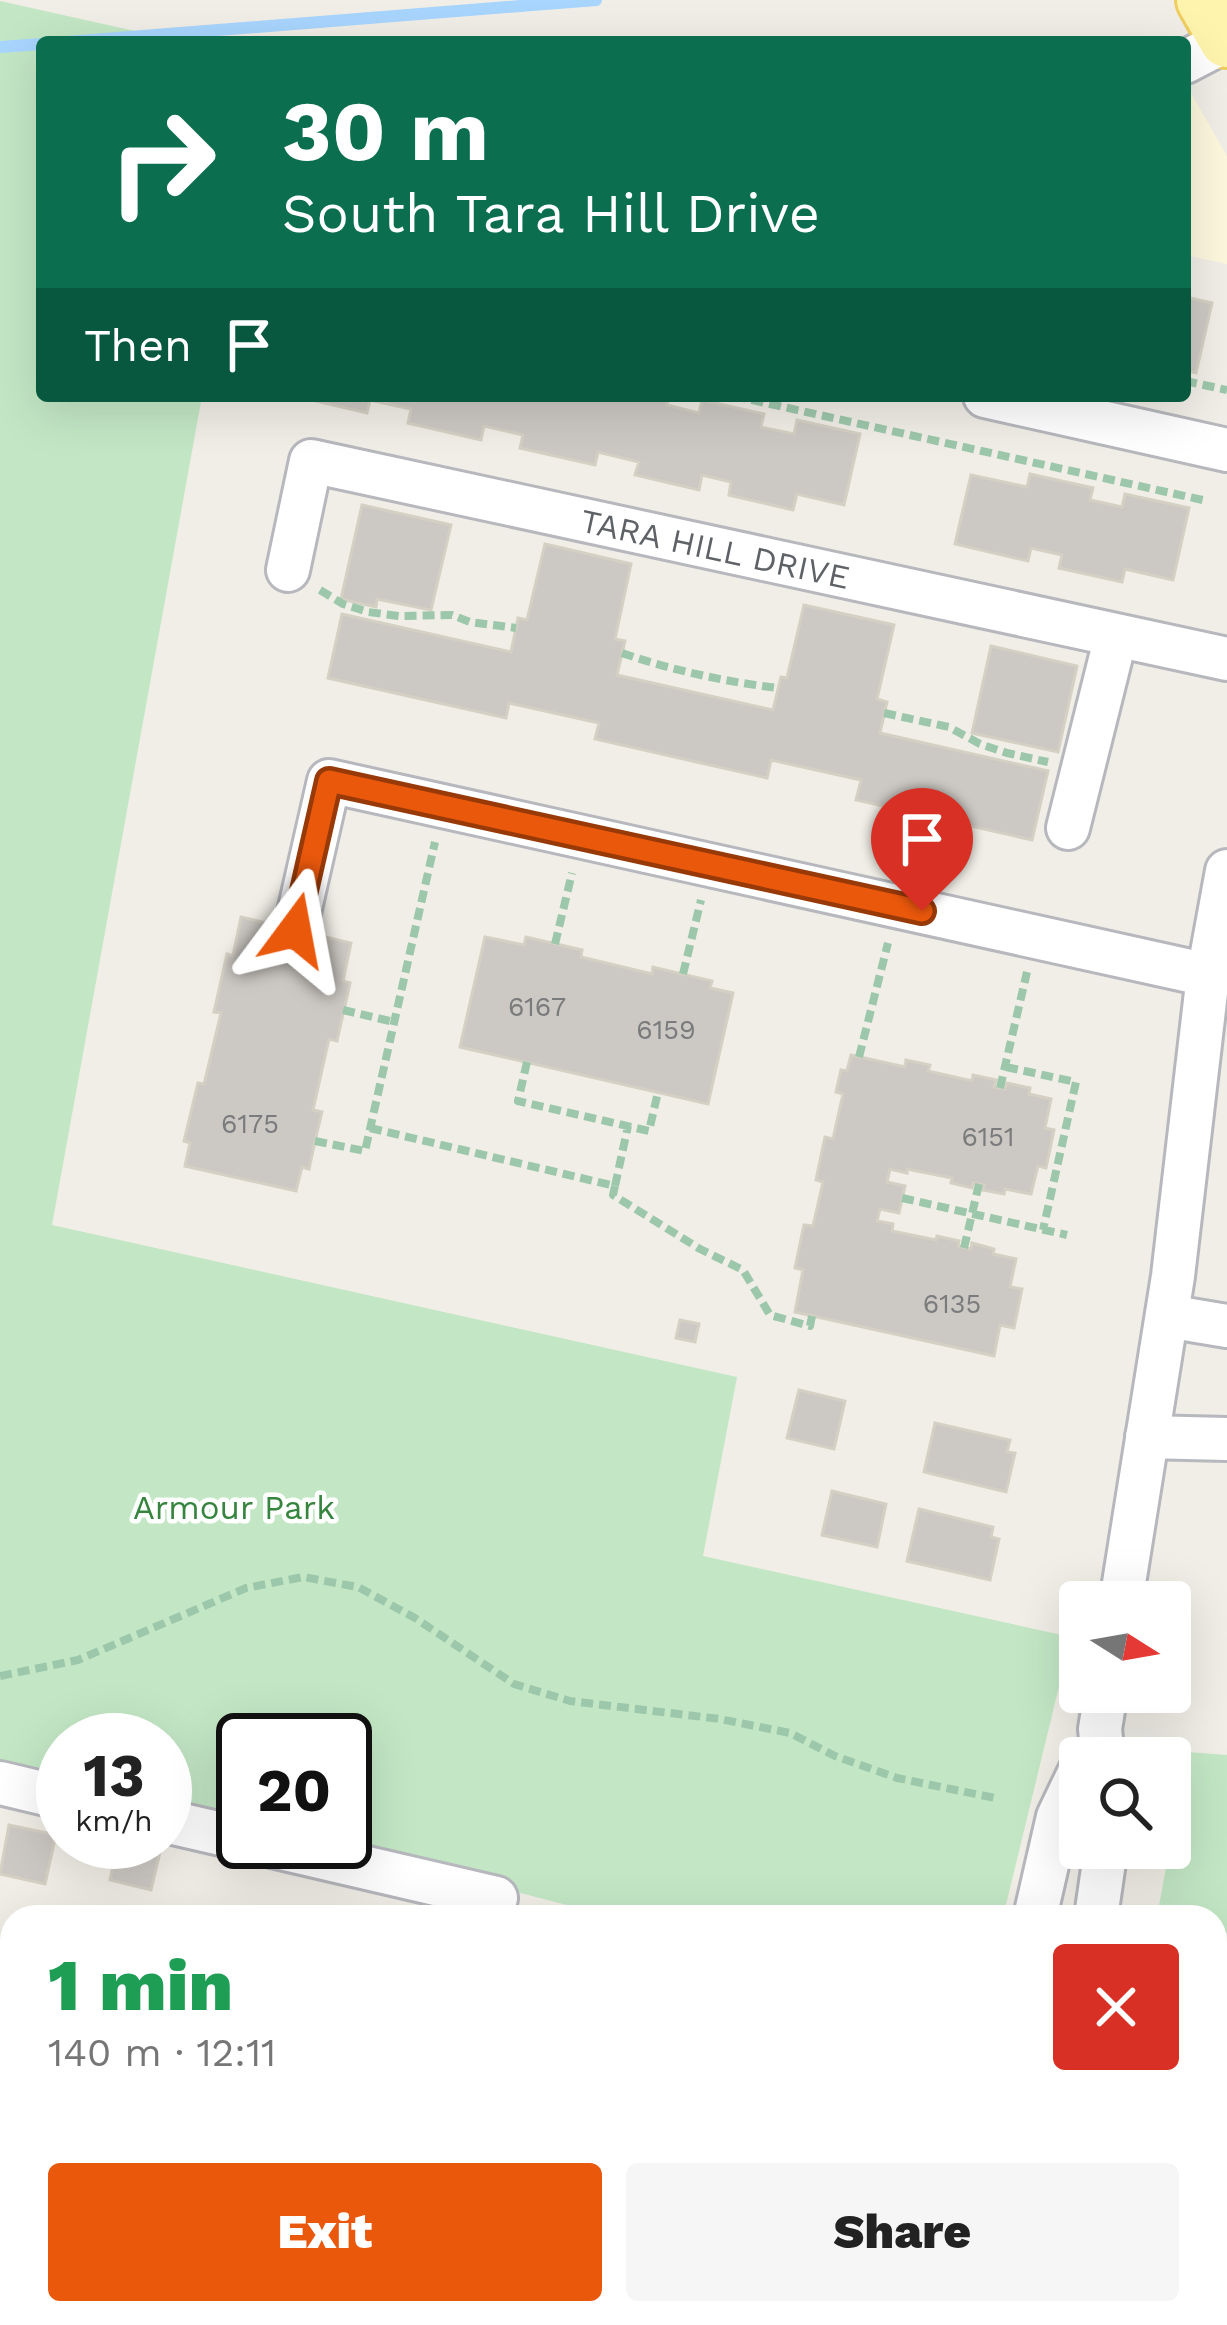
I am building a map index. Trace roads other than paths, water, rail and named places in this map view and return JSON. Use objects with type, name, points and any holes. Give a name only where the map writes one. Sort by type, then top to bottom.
[{"type":"main road","points":[[1204,0],[1227,40]]},
{"type":"street","points":[[1191,59],[1227,40]]},
{"type":"street","points":[[1013,402],[1227,450]]},
{"type":"street","name":"TARA HILL DRIVE","points":[[288,570],[311,461],[1227,659]]},
{"type":"street","points":[[1068,828],[1116,635]]},
{"type":"street","points":[[295,930],[329,781],[1208,975]]},
{"type":"street","points":[[1123,1581],[1170,1296],[1208,975],[1227,871]]},
{"type":"street","points":[[1170,1296],[1227,1069]]},
{"type":"street","points":[[1170,1296],[1227,1326]]},
{"type":"street","points":[[1147,1437],[1227,1439]]},
{"type":"street","points":[[0,1783],[36,1792]]},
{"type":"street","points":[[1038,1905],[1059,1815]]},
{"type":"street","points":[[371,1869],[496,1898]]},
{"type":"street","points":[[1098,1905],[1103,1869]]},
{"type":"waterway","points":[[143,36],[596,0]]},
{"type":"waterway","points":[[0,47],[36,44]]},
{"type":"park label","name":"Armour Park","points":[[234,1507]]}]
